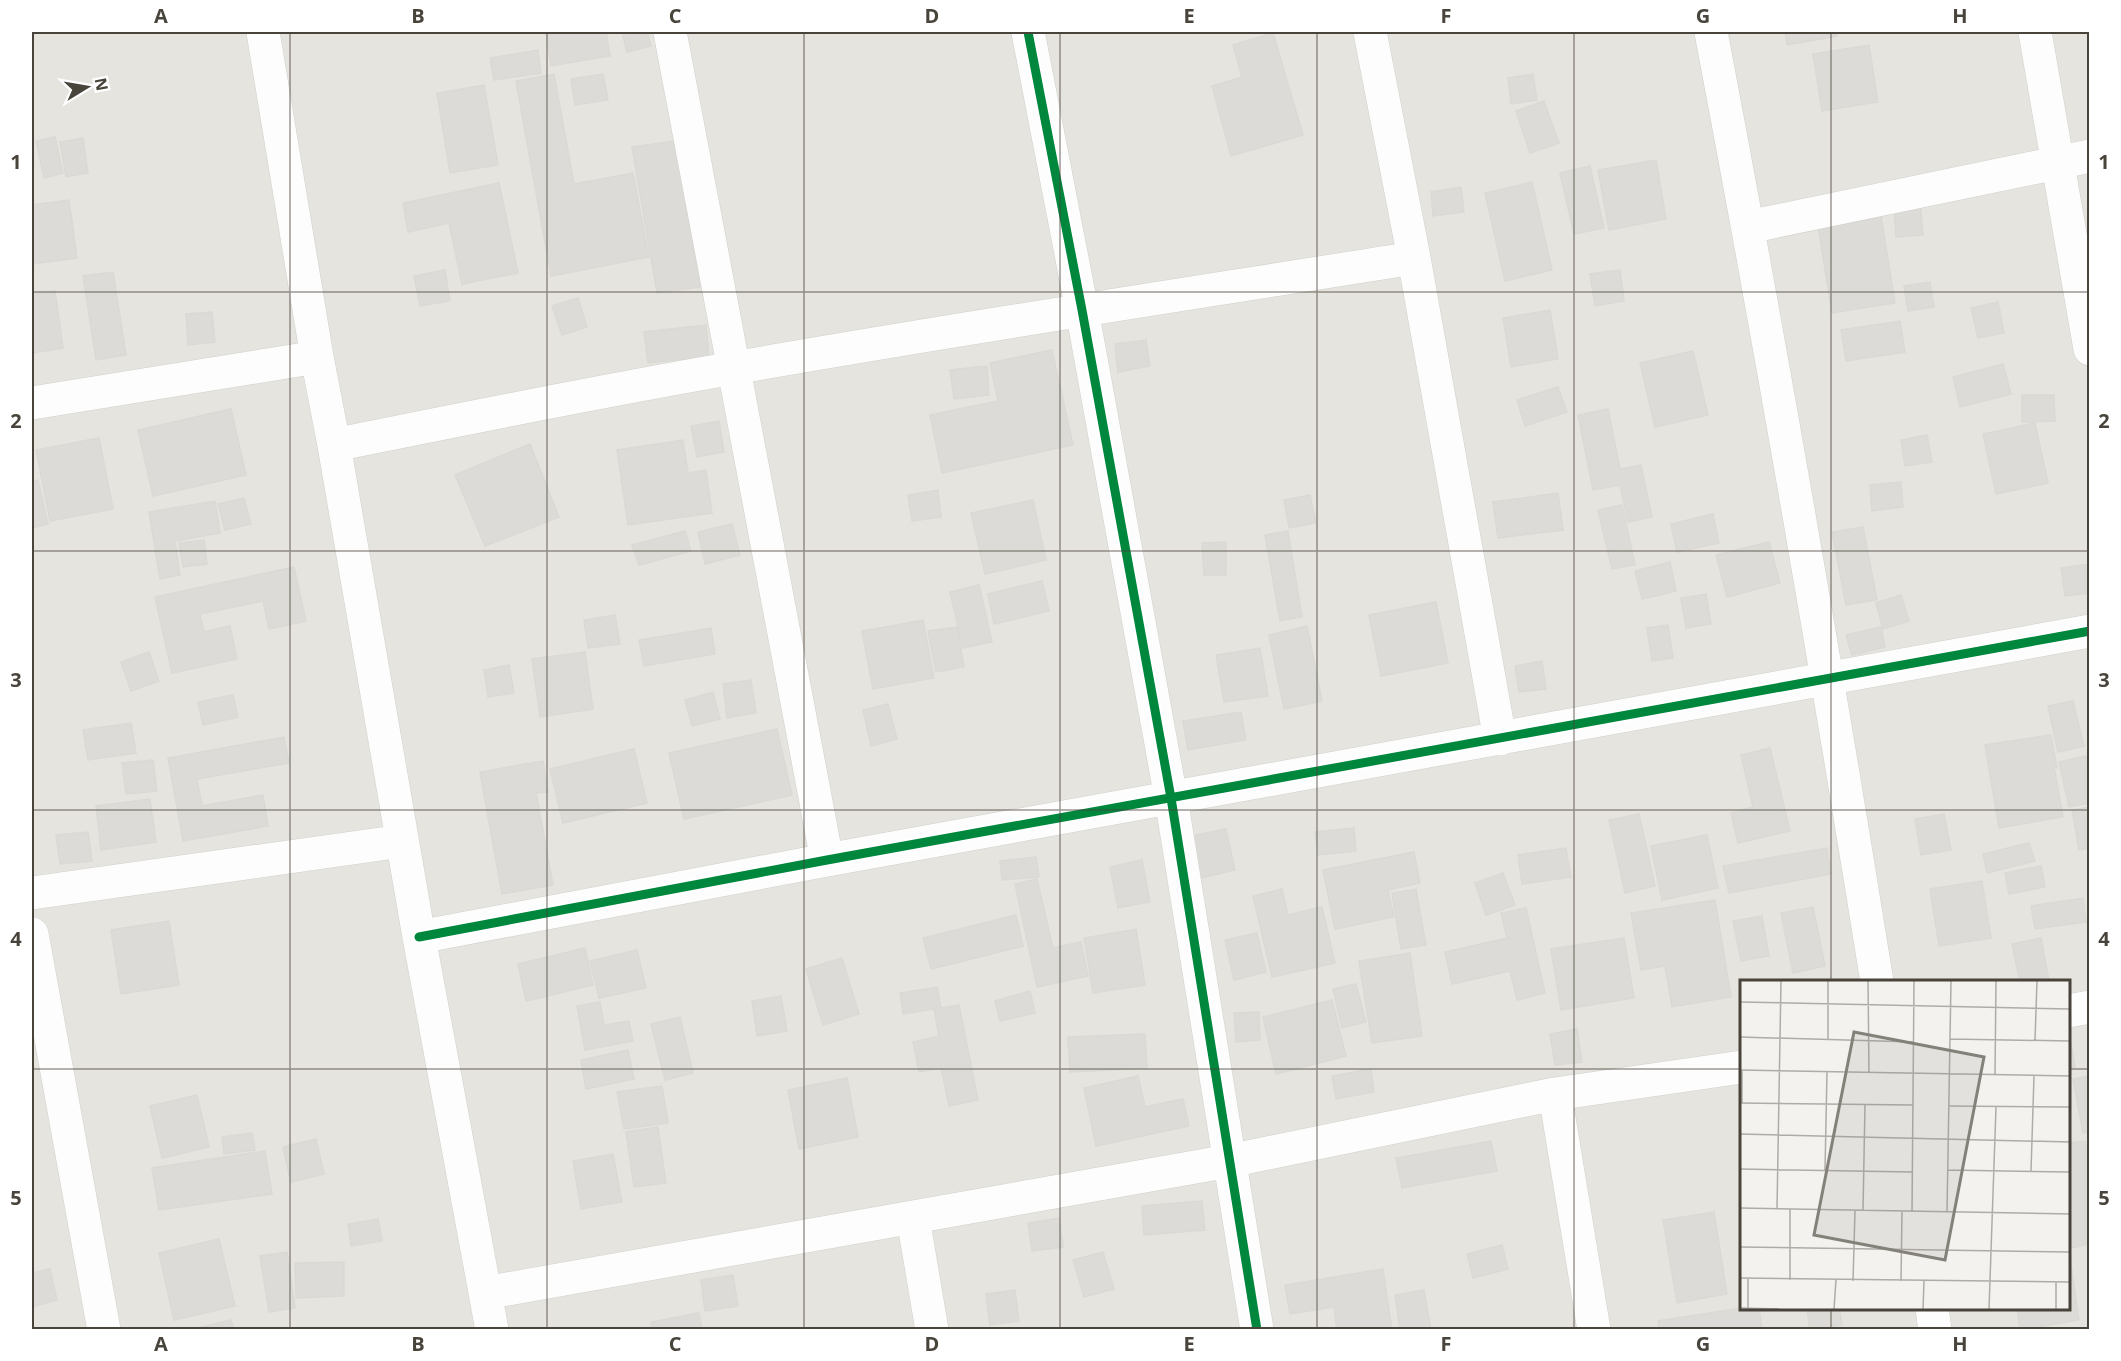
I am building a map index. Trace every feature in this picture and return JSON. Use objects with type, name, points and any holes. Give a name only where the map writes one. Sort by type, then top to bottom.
[{"type":"street","points":[[263,32],[316,357],[334,445],[418,937],[492,1329]]},
{"type":"street","points":[[670,32],[827,860]]},
{"type":"street","points":[[1028,32],[1082,310],[1171,798],[1257,1329]]},
{"type":"street","points":[[1371,32],[1500,739]]},
{"type":"street","points":[[1711,32],[1828,679],[1877,980]]},
{"type":"street","points":[[2035,32],[2090,349]]},
{"type":"street","points":[[1748,227],[2090,156]]},
{"type":"street","points":[[334,445],[561,399],[735,368],[1414,258]]},
{"type":"street","points":[[32,403],[316,357]]},
{"type":"street","points":[[418,937],[827,860],[2090,631]]},
{"type":"street","points":[[32,893],[402,841]]},
{"type":"street","points":[[32,934],[104,1329]]},
{"type":"street","points":[[2070,1011],[2090,1007]]},
{"type":"street","points":[[485,1293],[1229,1161],[1555,1094],[1740,1067]]},
{"type":"street","points":[[1555,1094],[1594,1329]]},
{"type":"street","points":[[913,1218],[932,1329]]},
{"type":"street","points":[[1932,1310],[1935,1329]]},
{"type":"shaded area","points":[[32,32],[2089,32],[2089,1329],[32,1329]]},
{"type":"building","points":[[546,32],[606,32],[610,56],[551,66]]},
{"type":"building","points":[[622,32],[647,32],[651,46],[627,52]]},
{"type":"building","points":[[1785,32],[1837,32],[1837,36],[1787,45]]},
{"type":"building","points":[[1273,33],[1303,135],[1231,156],[1212,86],[1242,77],[1233,45]]},
{"type":"building","points":[[1869,45],[1878,102],[1822,111],[1813,54]]},
{"type":"building","points":[[538,50],[541,73],[494,80],[490,58]]},
{"type":"building","points":[[554,74],[574,184],[633,173],[649,257],[551,276],[516,81]]},
{"type":"building","points":[[603,74],[608,100],[575,105],[571,79]]},
{"type":"building","points":[[1533,74],[1537,100],[1511,104],[1508,78]]},
{"type":"building","points":[[484,85],[498,165],[450,173],[437,93]]},
{"type":"building","points":[[1544,101],[1559,143],[1530,153],[1516,111]]},
{"type":"building","points":[[55,137],[63,173],[44,178],[36,141]]},
{"type":"building","points":[[83,138],[88,173],[66,177],[60,142]]},
{"type":"building","points":[[675,141],[700,287],[657,293],[632,147]]},
{"type":"building","points":[[1656,160],[1666,219],[1609,230],[1598,170]]},
{"type":"building","points":[[1590,166],[1604,228],[1574,234],[1560,173]]},
{"type":"building","points":[[1532,182],[1552,270],[1505,281],[1485,193]]},
{"type":"building","points":[[499,183],[518,273],[462,284],[449,223],[408,232],[403,203]]},
{"type":"building","points":[[1461,187],[1464,212],[1433,216],[1431,192]]},
{"type":"building","points":[[69,200],[77,258],[32,264],[32,205]]},
{"type":"building","points":[[1920,203],[1923,235],[1896,237],[1894,205]]},
{"type":"building","points":[[1880,210],[1895,303],[1832,313],[1817,220]]},
{"type":"building","points":[[445,270],[450,301],[420,306],[414,276]]},
{"type":"building","points":[[1620,270],[1624,301],[1595,306],[1590,274]]},
{"type":"building","points":[[113,272],[126,355],[96,360],[83,276]]},
{"type":"building","points":[[1930,282],[1934,307],[1908,311],[1904,286]]},
{"type":"building","points":[[55,291],[63,348],[32,353],[32,294]]},
{"type":"building","points":[[578,298],[587,327],[562,335],[552,306]]},
{"type":"building","points":[[1998,302],[2004,333],[1978,338],[1971,308]]},
{"type":"building","points":[[1550,310],[1558,359],[1511,367],[1503,318]]},
{"type":"building","points":[[212,312],[215,342],[188,345],[186,314]]},
{"type":"building","points":[[1900,321],[1905,352],[1846,361],[1841,330]]},
{"type":"building","points":[[706,325],[709,356],[648,363],[644,332]]},
{"type":"building","points":[[1146,340],[1150,366],[1118,372],[1115,344]]},
{"type":"building","points":[[1052,350],[1073,445],[942,473],[930,415],[998,401],[990,363]]},
{"type":"building","points":[[1693,351],[1708,415],[1655,427],[1640,363]]},
{"type":"building","points":[[2003,364],[2011,394],[1960,407],[1953,377]]},
{"type":"building","points":[[987,366],[989,395],[954,399],[950,370]]},
{"type":"building","points":[[1558,387],[1567,412],[1525,426],[1517,400]]},
{"type":"building","points":[[2022,395],[2054,395],[2055,421],[2022,422]]},
{"type":"building","points":[[231,409],[246,475],[153,496],[138,430]]},
{"type":"building","points":[[1608,409],[1620,469],[1641,465],[1652,517],[1628,522],[1620,485],[1593,490],[1578,415]]},
{"type":"building","points":[[719,421],[724,452],[697,457],[691,426]]},
{"type":"building","points":[[2035,423],[2048,483],[1996,494],[1983,434]]},
{"type":"building","points":[[1927,435],[1932,462],[1905,466],[1901,440]]},
{"type":"building","points":[[99,438],[113,509],[50,521],[36,450]]},
{"type":"building","points":[[683,440],[688,473],[706,470],[712,513],[628,525],[617,450]]},
{"type":"building","points":[[530,444],[559,517],[485,546],[455,475]]},
{"type":"building","points":[[38,480],[48,524],[32,528],[32,482]]},
{"type":"building","points":[[1901,482],[1903,507],[1872,511],[1870,485]]},
{"type":"building","points":[[938,490],[941,517],[912,521],[908,495]]},
{"type":"building","points":[[1558,493],[1563,530],[1498,538],[1493,502]]},
{"type":"building","points":[[1310,495],[1316,523],[1289,528],[1284,500]]},
{"type":"building","points":[[244,498],[251,524],[225,530],[218,504]]},
{"type":"building","points":[[1033,500],[1046,560],[985,574],[971,513]]},
{"type":"building","points":[[215,501],[220,533],[175,541],[180,575],[160,579],[149,512]]},
{"type":"building","points":[[1622,505],[1635,565],[1612,569],[1598,510]]},
{"type":"building","points":[[1713,514],[1719,543],[1677,552],[1671,524]]},
{"type":"building","points":[[732,524],[740,555],[705,564],[698,532]]},
{"type":"building","points":[[1863,527],[1877,600],[1846,605],[1832,532]]},
{"type":"building","points":[[685,531],[691,551],[639,565],[632,545]]},
{"type":"building","points":[[1288,531],[1302,617],[1280,621],[1265,535]]},
{"type":"building","points":[[204,540],[207,564],[183,567],[179,543]]},
{"type":"building","points":[[1226,542],[1226,575],[1204,575],[1202,543]]},
{"type":"building","points":[[1769,542],[1780,583],[1727,597],[1716,555]]},
{"type":"building","points":[[1670,562],[1676,591],[1642,599],[1635,571]]},
{"type":"building","points":[[2090,564],[2090,593],[2065,596],[2061,568]]},
{"type":"building","points":[[294,567],[306,621],[269,629],[263,601],[200,614],[204,632],[230,626],[237,659],[172,673],[155,597]]},
{"type":"building","points":[[1042,581],[1049,611],[994,624],[988,594]]},
{"type":"building","points":[[979,585],[992,642],[963,648],[950,592]]},
{"type":"building","points":[[1706,594],[1711,624],[1686,628],[1681,598]]},
{"type":"building","points":[[1901,595],[1909,621],[1883,629],[1876,603]]},
{"type":"building","points":[[1436,602],[1448,663],[1381,676],[1369,615]]},
{"type":"building","points":[[615,615],[620,644],[588,648],[584,620]]},
{"type":"building","points":[[923,620],[934,678],[873,689],[862,631]]},
{"type":"building","points":[[1668,625],[1673,658],[1652,661],[1647,628]]},
{"type":"building","points":[[1307,626],[1322,701],[1284,709],[1269,635]]},
{"type":"building","points":[[957,627],[964,667],[936,672],[928,631]]},
{"type":"building","points":[[1881,627],[1885,647],[1852,655],[1846,635]]},
{"type":"building","points":[[711,628],[715,654],[644,666],[639,640]]},
{"type":"building","points":[[1260,648],[1268,696],[1224,702],[1216,655]]},
{"type":"building","points":[[149,652],[159,681],[131,691],[121,662]]},
{"type":"building","points":[[585,652],[593,709],[540,717],[532,659]]},
{"type":"building","points":[[1542,661],[1546,689],[1519,692],[1515,666]]},
{"type":"building","points":[[509,665],[514,693],[488,697],[484,670]]},
{"type":"building","points":[[751,680],[756,713],[727,718],[723,684]]},
{"type":"building","points":[[713,692],[720,719],[692,726],[685,700]]},
{"type":"building","points":[[233,695],[238,717],[203,725],[198,702]]},
{"type":"building","points":[[2073,701],[2084,746],[2058,752],[2048,706]]},
{"type":"building","points":[[888,704],[897,739],[871,746],[863,710]]},
{"type":"building","points":[[1241,712],[1246,740],[1188,750],[1183,721]]},
{"type":"building","points":[[131,723],[136,753],[88,760],[83,730]]},
{"type":"building","points":[[777,729],[792,795],[684,819],[669,753]]},
{"type":"building","points":[[2051,735],[2063,817],[1999,828],[1985,745]]},
{"type":"building","points":[[284,737],[289,763],[197,779],[202,806],[263,795],[268,826],[183,841],[168,758]]},
{"type":"building","points":[[1770,748],[1790,831],[1738,843],[1731,813],[1753,807],[1741,755]]},
{"type":"building","points":[[634,749],[647,803],[563,823],[550,769]]},
{"type":"building","points":[[2086,756],[2090,774],[2090,803],[2069,807],[2059,762]]},
{"type":"building","points":[[153,760],[157,791],[126,794],[122,763]]},
{"type":"building","points":[[543,761],[548,792],[536,793],[553,885],[502,894],[480,772]]},
{"type":"building","points":[[150,799],[156,842],[101,850],[96,806]]},
{"type":"building","points":[[2090,807],[2090,848],[2079,850],[2072,810]]},
{"type":"building","points":[[1639,814],[1655,886],[1625,893],[1609,820]]},
{"type":"building","points":[[1944,814],[1951,850],[1921,855],[1915,819]]},
{"type":"building","points":[[1354,828],[1356,851],[1318,855],[1315,832]]},
{"type":"building","points":[[1226,829],[1235,870],[1197,879],[1187,837]]},
{"type":"building","points":[[88,832],[92,861],[60,864],[56,835]]},
{"type":"building","points":[[1707,835],[1718,888],[1662,900],[1651,846]]},
{"type":"building","points":[[2029,843],[2035,861],[1987,873],[1983,854]]},
{"type":"building","points":[[1566,848],[1571,877],[1522,884],[1518,855]]},
{"type":"building","points":[[1827,848],[1831,874],[1729,893],[1723,866]]},
{"type":"building","points":[[1414,852],[1420,883],[1388,890],[1394,917],[1335,929],[1323,870]]},
{"type":"building","points":[[1036,857],[1039,877],[1002,880],[1000,861]]},
{"type":"building","points":[[1142,860],[1150,902],[1118,908],[1110,867]]},
{"type":"building","points":[[2041,866],[2045,887],[2009,894],[2005,873]]},
{"type":"building","points":[[1503,873],[1515,905],[1486,915],[1475,883]]},
{"type":"building","points":[[1037,879],[1053,948],[1081,942],[1088,976],[1037,987],[1015,884]]},
{"type":"building","points":[[1982,881],[1991,938],[1939,946],[1930,889]]},
{"type":"building","points":[[1282,889],[1288,915],[1322,907],[1335,963],[1272,977],[1253,896]]},
{"type":"building","points":[[1416,889],[1426,945],[1401,949],[1392,893]]},
{"type":"building","points":[[2083,898],[2086,922],[2035,929],[2031,906]]},
{"type":"building","points":[[1715,900],[1731,997],[1672,1007],[1665,966],[1641,970],[1631,913]]},
{"type":"building","points":[[1813,907],[1825,966],[1793,973],[1781,913]]},
{"type":"building","points":[[1526,908],[1545,993],[1517,1000],[1510,971],[1452,984],[1445,952],[1507,938],[1501,913]]},
{"type":"building","points":[[1016,915],[1023,946],[931,969],[923,938]]},
{"type":"building","points":[[1762,916],[1769,956],[1741,961],[1733,921]]},
{"type":"building","points":[[169,921],[179,985],[121,994],[111,930]]},
{"type":"building","points":[[1136,929],[1145,985],[1093,993],[1084,938]]},
{"type":"building","points":[[1257,933],[1266,972],[1234,980],[1225,940]]},
{"type":"building","points":[[1624,938],[1634,998],[1561,1010],[1551,949]]},
{"type":"building","points":[[2041,938],[2049,980],[2020,980],[2012,944]]},
{"type":"building","points":[[585,948],[593,985],[526,1001],[518,964]]},
{"type":"building","points":[[637,950],[646,988],[599,998],[590,961]]},
{"type":"building","points":[[1410,953],[1422,1036],[1372,1043],[1359,961]]},
{"type":"building","points":[[842,958],[859,1014],[823,1025],[806,969]]},
{"type":"building","points":[[1356,984],[1366,1022],[1342,1028],[1333,989]]},
{"type":"building","points":[[937,987],[941,1008],[903,1014],[900,993]]},
{"type":"building","points":[[1030,991],[1035,1013],[1000,1021],[995,1001]]},
{"type":"building","points":[[781,996],[787,1031],[757,1036],[752,1001]]},
{"type":"building","points":[[1332,1000],[1346,1056],[1276,1074],[1263,1017]]},
{"type":"building","points":[[600,1002],[604,1025],[629,1021],[633,1041],[585,1050],[577,1006]]},
{"type":"building","points":[[959,1005],[978,1100],[949,1106],[941,1068],[919,1072],[913,1042],[939,1036],[934,1009]]},
{"type":"building","points":[[1259,1012],[1260,1040],[1236,1042],[1234,1013]]},
{"type":"building","points":[[680,1017],[693,1073],[665,1080],[651,1024]]},
{"type":"building","points":[[1577,1029],[1582,1062],[1555,1065],[1550,1034]]},
{"type":"building","points":[[1145,1034],[1147,1068],[1070,1072],[1068,1037]]},
{"type":"building","points":[[2070,1043],[2071,1043],[2075,1067],[2070,1068]]},
{"type":"building","points":[[628,1050],[634,1079],[586,1089],[581,1060]]},
{"type":"building","points":[[1371,1069],[1374,1092],[1336,1099],[1332,1076]]},
{"type":"building","points":[[1138,1076],[1145,1107],[1183,1099],[1189,1126],[1096,1146],[1084,1088]]},
{"type":"building","points":[[2090,1076],[2090,1132],[2083,1133],[2073,1079]]},
{"type":"building","points":[[847,1078],[858,1137],[799,1149],[788,1090]]},
{"type":"building","points":[[662,1086],[668,1123],[624,1129],[617,1092]]},
{"type":"building","points":[[197,1095],[209,1147],[162,1158],[150,1106]]},
{"type":"building","points":[[658,1127],[666,1183],[634,1187],[626,1132]]},
{"type":"building","points":[[252,1133],[255,1150],[224,1154],[222,1137]]},
{"type":"building","points":[[316,1139],[324,1174],[291,1182],[283,1147]]},
{"type":"building","points":[[1491,1141],[1497,1171],[1402,1188],[1396,1158]]},
{"type":"building","points":[[2085,1141],[2090,1167],[2090,1244],[2071,1248],[2070,1244],[2070,1143]]},
{"type":"building","points":[[265,1151],[272,1194],[159,1210],[152,1168]]},
{"type":"building","points":[[613,1154],[622,1202],[581,1209],[573,1161]]},
{"type":"building","points":[[1202,1201],[1205,1230],[1144,1235],[1142,1206]]},
{"type":"building","points":[[1714,1212],[1727,1294],[1677,1303],[1663,1220]]},
{"type":"building","points":[[1059,1218],[1063,1247],[1032,1251],[1028,1223]]},
{"type":"building","points":[[378,1219],[382,1241],[351,1246],[348,1224]]},
{"type":"building","points":[[219,1239],[235,1306],[174,1320],[159,1253]]},
{"type":"building","points":[[1502,1245],[1508,1269],[1473,1278],[1467,1254]]},
{"type":"building","points":[[287,1252],[295,1308],[269,1312],[260,1256]]},
{"type":"building","points":[[1103,1252],[1114,1289],[1084,1297],[1073,1260]]},
{"type":"building","points":[[2070,1257],[2079,1320],[2020,1330],[2017,1310],[2070,1310]]},
{"type":"building","points":[[344,1262],[344,1296],[296,1298],[295,1263]]},
{"type":"building","points":[[50,1269],[57,1300],[32,1307],[32,1273]]},
{"type":"building","points":[[1383,1269],[1392,1330],[1337,1330],[1334,1307],[1290,1314],[1285,1285]]},
{"type":"building","points":[[733,1275],[738,1306],[705,1311],[701,1280]]},
{"type":"building","points":[[1015,1290],[1019,1321],[990,1325],[986,1294]]},
{"type":"building","points":[[1424,1290],[1431,1330],[1400,1330],[1395,1295]]},
{"type":"building","points":[[1740,1308],[1759,1310],[1762,1330],[1659,1330],[1658,1321]]},
{"type":"building","points":[[1807,1310],[1839,1310],[1842,1325],[1810,1330]]},
{"type":"building","points":[[699,1313],[702,1330],[652,1330],[651,1322]]},
{"type":"building","points":[[231,1320],[234,1330],[189,1330]]},
{"type":"cycle path","points":[[1028,32],[1082,310],[1171,798],[1257,1330]]},
{"type":"cycle path","points":[[419,937],[827,860],[2090,631]]}]
